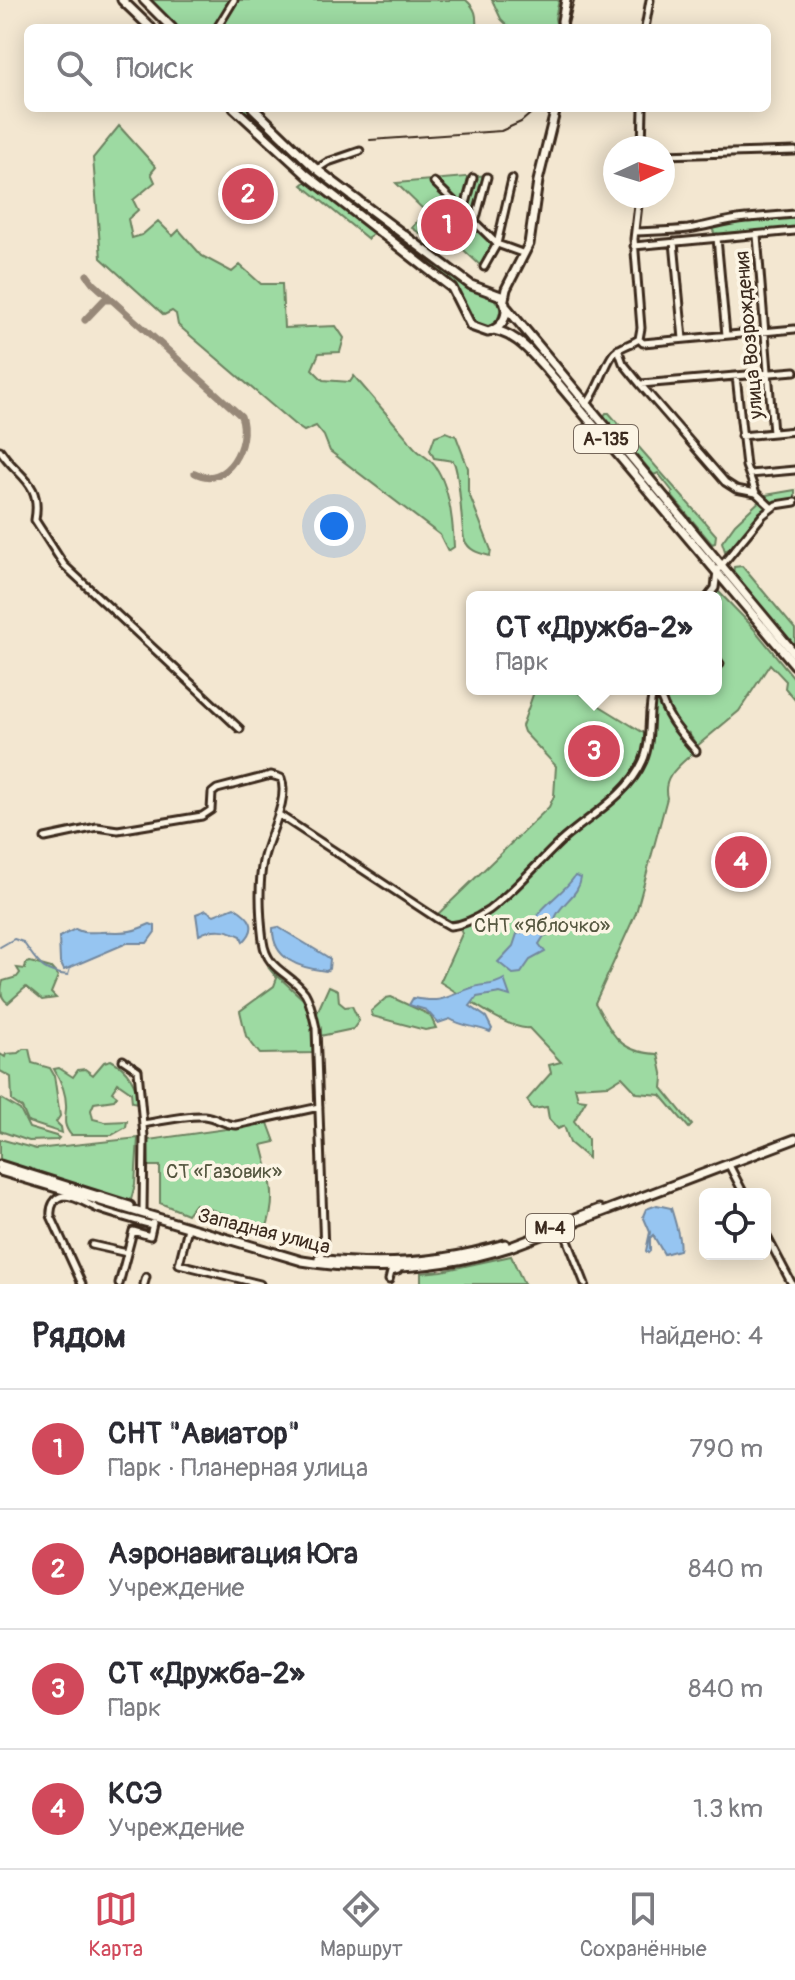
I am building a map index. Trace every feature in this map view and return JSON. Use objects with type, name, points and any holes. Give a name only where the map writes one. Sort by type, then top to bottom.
[{"type":"main road","points":[[122,0],[147,24]]},
{"type":"main road","points":[[144,0],[166,24]]},
{"type":"main road","points":[[563,24],[566,0]]},
{"type":"main road","points":[[238,112],[329,193],[452,288],[471,326],[481,331],[494,330],[505,319],[506,289],[532,233],[538,181],[555,112]]},
{"type":"main road","points":[[257,112],[317,169],[471,285],[496,292],[506,305]]},
{"type":"main road","points":[[329,193],[336,183]]},
{"type":"main road","points":[[383,233],[385,227],[391,224]]},
{"type":"main road","points":[[488,290],[503,284],[532,233]]},
{"type":"main road","points":[[430,269],[431,262],[437,259]]},
{"type":"main road","name":"А-135","points":[[506,305],[711,553],[719,568]]},
{"type":"main road","name":"А-135","points":[[494,330],[509,335],[530,351],[699,550],[719,568],[795,654]]},
{"type":"main road","name":"А-135","points":[[732,583],[795,665]]},
{"type":"main road","name":"Западная улица","points":[[0,1168],[269,1249],[355,1263],[421,1261],[489,1248],[795,1137]]},
{"type":"main road","name":"Западная улица","points":[[0,1168],[153,1221],[302,1261],[370,1269],[470,1259],[563,1228],[795,1137]]},
{"type":"street","points":[[219,24],[234,0]]},
{"type":"street","points":[[646,24],[650,0]]},
{"type":"street","points":[[642,136],[643,112]]},
{"type":"street","points":[[317,169],[360,151]]},
{"type":"street","points":[[675,155],[795,151]]},
{"type":"street","points":[[475,222],[487,177]]},
{"type":"street","points":[[464,211],[473,178]]},
{"type":"street","points":[[484,267],[497,244],[512,179]]},
{"type":"street","points":[[434,182],[497,244],[522,253]]},
{"type":"street","points":[[638,208],[634,246],[641,328],[639,339]]},
{"type":"street","points":[[635,232],[795,214]]},
{"type":"street","points":[[710,225],[726,335]]},
{"type":"street","points":[[634,246],[795,231]]},
{"type":"street","name":"улица Возрождения","points":[[757,235],[773,433]]},
{"type":"street","points":[[674,242],[683,339]]},
{"type":"street","points":[[639,339],[643,343],[795,329]]},
{"type":"street","points":[[586,405],[596,393],[611,356],[639,339]]},
{"type":"street","points":[[618,349],[623,363],[725,482],[736,489],[756,493]]},
{"type":"street","points":[[640,384],[795,371]]},
{"type":"street","points":[[736,376],[741,436],[749,474],[756,493],[772,508]]},
{"type":"street","points":[[741,436],[795,431]]},
{"type":"street","points":[[0,450],[31,485],[38,506],[35,520],[64,565],[240,729]]},
{"type":"street","points":[[749,474],[795,470]]},
{"type":"street","points":[[713,591],[719,568],[772,508],[795,502]]},
{"type":"street","points":[[711,553],[721,558],[733,552]]},
{"type":"street","points":[[715,588],[732,583],[728,566],[733,552]]},
{"type":"street","points":[[278,814],[436,918],[450,926],[463,924],[497,902],[581,823],[616,796],[633,777],[645,757],[649,704],[653,695]]},
{"type":"street","points":[[658,695],[671,722],[696,751]]},
{"type":"street","points":[[45,838],[97,827],[118,830],[202,816],[211,810],[212,793],[217,789],[271,775],[283,781],[278,814],[263,858],[260,879],[264,943],[267,958],[301,989],[310,1006],[317,1038],[324,1251],[319,1259]]},
{"type":"street","points":[[123,1060],[138,1070],[143,1124],[143,1210]]},
{"type":"street","points":[[143,1124],[202,1116],[236,1125],[319,1107]]},
{"type":"street","points":[[729,1165],[741,1188]]},
{"type":"street","name":"Западная улица","points":[[82,1284],[51,1216],[51,1206],[59,1197],[153,1221]]},
{"type":"street","points":[[119,1284],[133,1231],[150,1236],[153,1221]]},
{"type":"street","points":[[188,1228],[179,1264],[260,1284]]},
{"type":"street","points":[[563,1228],[585,1284]]},
{"type":"street","points":[[771,1244],[792,1284]]},
{"type":"street","points":[[92,1245],[127,1253]]},
{"type":"street","points":[[389,1282],[391,1272],[411,1267]]},
{"type":"street","points":[[370,1269],[385,1273],[389,1282]]},
{"type":"street","points":[[144,1284],[146,1277]]},
{"type":"green space","points":[[150,0],[466,0],[472,6],[476,19],[476,24],[175,24]]},
{"type":"green space","points":[[492,0],[559,0],[556,24],[506,24]]},
{"type":"green space","points":[[240,112],[254,112],[291,150],[472,288],[493,297],[501,309],[497,322],[485,328],[474,324],[461,295],[448,281],[303,169]]},
{"type":"green space","points":[[119,126],[156,167],[151,173],[155,182],[133,200],[138,210],[128,219],[132,238],[142,235],[158,221],[173,236],[179,230],[202,256],[232,272],[240,265],[261,284],[282,284],[284,328],[336,326],[344,338],[340,352],[319,353],[312,369],[323,380],[350,382],[354,376],[415,448],[435,466],[447,494],[454,547],[448,551],[440,535],[330,451],[316,426],[304,431],[295,425],[178,325],[176,314],[172,311],[164,315],[101,258],[93,158]]},
{"type":"green space","points":[[488,175],[476,221],[499,242],[484,269],[449,236],[441,247],[412,228],[425,211],[396,183]]},
{"type":"green space","points":[[308,180],[374,231],[368,239],[302,185]]},
{"type":"green space","points":[[795,217],[795,229],[720,235],[712,229],[718,223]]},
{"type":"green space","points":[[606,413],[716,535],[715,543],[712,544],[671,495],[673,492],[658,473],[654,475],[604,416]]},
{"type":"green space","points":[[446,432],[456,436],[468,468],[468,491],[491,550],[490,556],[471,549],[464,539],[459,486],[453,461],[434,458],[430,450],[435,436]]},
{"type":"green space","points":[[795,490],[795,499],[771,504],[725,551],[722,542],[735,524],[766,495]]},
{"type":"green space","points":[[742,566],[795,629],[795,649],[733,573],[734,567]]},
{"type":"green space","name":"СНТ «Яблочко»","points":[[722,595],[795,679],[795,700],[785,688],[786,681],[770,664],[739,711],[697,746],[688,732],[696,750],[674,771],[667,783],[667,798],[636,913],[595,1003],[618,1040],[634,1050],[658,1054],[662,1088],[692,1125],[689,1128],[661,1095],[637,1093],[622,1077],[609,1085],[575,1087],[578,1099],[586,1100],[574,1121],[588,1139],[588,1158],[570,1143],[564,1126],[558,1129],[549,1119],[547,1107],[533,1109],[527,1100],[551,1073],[549,1065],[561,1062],[529,1028],[497,1018],[440,982],[462,934],[460,928],[436,916],[549,807],[554,796],[556,766],[522,726],[533,695],[582,695],[647,735],[655,695],[722,695]]},
{"type":"green space","points":[[26,963],[51,968],[58,976],[51,993],[56,998],[42,1000],[26,987],[8,1003],[1,994],[3,981],[17,977],[20,973],[17,968],[25,969]]},
{"type":"green space","points":[[268,967],[305,1001],[315,1034],[314,1053],[260,1054],[246,1036],[240,1011],[274,986],[277,978]]},
{"type":"green space","points":[[329,986],[338,990],[339,1002],[345,1007],[352,1006],[359,1021],[353,1029],[320,1036],[317,1013]]},
{"type":"green space","points":[[391,997],[430,1015],[436,1028],[425,1030],[372,1016],[371,1011]]},
{"type":"green space","points":[[29,1049],[32,1063],[50,1068],[54,1075],[60,1116],[56,1122],[62,1133],[28,1122],[22,1108],[12,1101],[11,1077],[0,1071],[0,1054],[5,1057]]},
{"type":"green space","points":[[111,1060],[130,1078],[138,1103],[132,1102],[131,1092],[118,1083],[112,1092],[117,1096],[114,1100],[94,1103],[91,1110],[93,1119],[127,1121],[126,1127],[112,1135],[71,1135],[65,1122],[64,1093],[54,1069],[59,1068],[73,1077],[78,1070],[85,1069],[93,1075],[104,1062]]},
{"type":"green space","points":[[0,1098],[20,1110],[29,1128],[59,1138],[29,1141],[0,1131]]},
{"type":"green space","name":"СТ «Газовик»","points":[[268,1123],[275,1142],[262,1145],[272,1197],[266,1229],[195,1204],[187,1214],[160,1203],[160,1166],[149,1166],[148,1140]]},
{"type":"green space","points":[[138,1138],[131,1200],[0,1162],[0,1139],[36,1149]]},
{"type":"green space","points":[[511,1256],[524,1284],[421,1284],[421,1273]]},
{"type":"water","points":[[575,876],[581,878],[576,892],[556,916],[552,933],[544,936],[539,944],[545,952],[530,960],[521,973],[513,974],[498,962],[513,946],[517,934],[521,933],[520,927],[532,924]]},
{"type":"water","points":[[234,907],[250,923],[251,932],[243,942],[241,936],[225,930],[199,935],[196,914],[206,910],[214,915]]},
{"type":"water","points":[[150,924],[155,926],[155,932],[147,943],[127,943],[64,970],[60,962],[59,937],[75,929],[82,932],[125,932]]},
{"type":"water","points":[[278,927],[330,959],[329,969],[306,967],[289,960],[274,939],[273,928]]},
{"type":"water","points":[[504,979],[510,996],[500,993],[477,997],[470,1006],[486,1017],[492,1029],[490,1032],[450,1019],[438,1023],[426,1010],[409,1005],[413,998],[440,1000]]},
{"type":"water","points":[[657,1205],[671,1208],[679,1236],[679,1250],[664,1254],[653,1235],[650,1251],[646,1251],[650,1232],[643,1216],[646,1209]]},
{"type":"waterway","points":[[0,947],[14,939],[23,942],[45,969],[68,975],[70,968]]},
{"type":"taxiway","points":[[87,275],[241,416],[243,439],[234,461],[217,475],[207,477],[195,473]]},
{"type":"taxiway","points":[[85,320],[104,300],[110,300]]},
{"type":"railway","points":[[568,24],[574,0]]},
{"type":"railway","points":[[370,140],[501,131],[521,122],[532,112]]},
{"type":"place","name":"Аэронавигация Юга","points":[[248,194]]},
{"type":"place","name":"СНТ \"Авиатор\"","points":[[447,225]]},
{"type":"place","name":"СТ «Дружба-2»","points":[[594,751]]},
{"type":"place","name":"КСЭ","points":[[741,862]]}]
